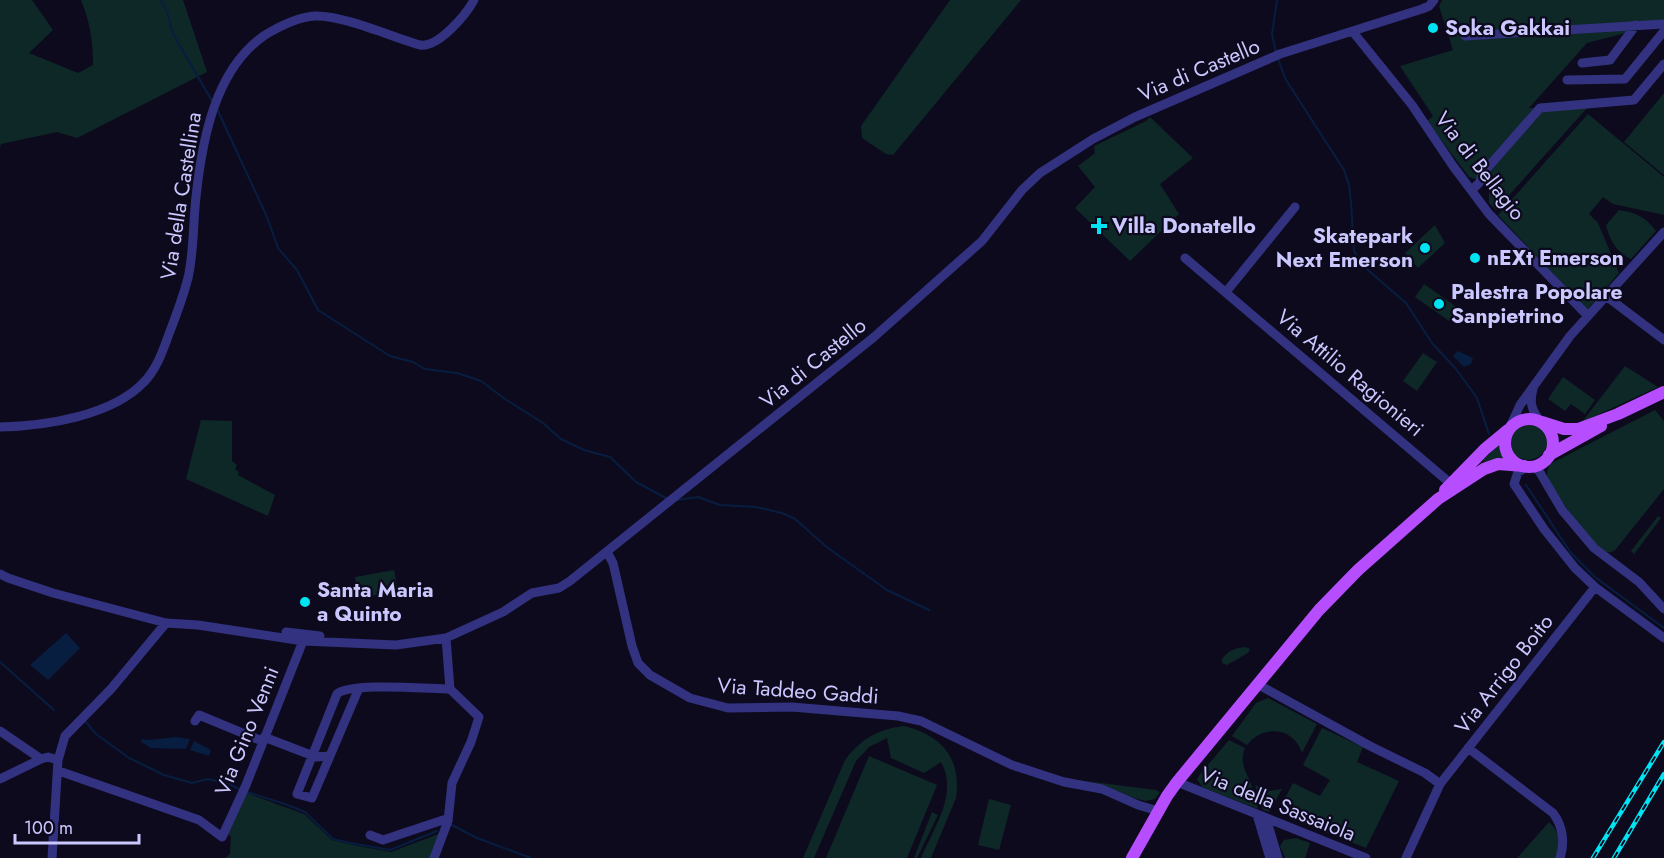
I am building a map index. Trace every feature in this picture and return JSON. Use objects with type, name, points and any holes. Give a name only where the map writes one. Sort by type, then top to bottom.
[{"type":"main road","points":[[1438,499],[1450,483],[1515,423],[1525,419],[1572,430],[1618,414],[1664,392]]},
{"type":"main road","points":[[1137,855],[1155,816],[1177,782],[1257,684],[1334,594],[1423,512],[1438,499],[1488,467],[1504,464],[1528,466],[1542,462],[1618,414]]},
{"type":"main road","points":[[1541,422],[1547,427],[1552,438],[1550,455]]},
{"type":"main road","points":[[1509,429],[1505,440],[1507,452],[1514,461],[1528,466]]},
{"type":"street","name":"Via della Castellina","points":[[0,427],[55,422],[88,415],[125,396],[144,382],[158,362],[188,278],[196,195],[210,119],[216,100],[237,62],[258,40],[282,24],[313,16],[329,16],[428,46],[462,17],[474,0]]},
{"type":"street","name":"Via di Castello","points":[[166,624],[249,632],[303,641],[396,645],[446,638],[503,612],[532,593],[559,588],[874,337],[982,241],[1022,190],[1040,172],[1135,117],[1277,56],[1422,9],[1434,0]]},
{"type":"street","points":[[1465,36],[1664,24]]},
{"type":"street","points":[[1582,63],[1610,60],[1636,25]]},
{"type":"street","points":[[1567,80],[1625,79],[1664,31]]},
{"type":"street","name":"Via di Bellagio","points":[[1353,32],[1412,105],[1489,214],[1588,316]]},
{"type":"street","points":[[1472,190],[1480,182],[1482,174],[1540,108],[1634,100],[1664,64]]},
{"type":"street","points":[[1226,292],[1295,207]]},
{"type":"street","points":[[1509,429],[1516,412],[1570,336],[1664,232]]},
{"type":"street","name":"Via Attilio Ragionieri","points":[[1185,258],[1450,483]]},
{"type":"street","points":[[1606,296],[1664,339]]},
{"type":"street","points":[[1534,387],[1531,406],[1541,422]]},
{"type":"street","points":[[1664,609],[1639,582],[1594,548],[1565,514],[1539,471],[1528,466],[1518,472],[1514,479],[1516,487],[1557,546],[1595,587],[1664,638]]},
{"type":"street","name":"Via Taddeo Gaddi","points":[[607,552],[613,563],[638,663],[650,675],[679,692],[702,703],[728,708],[792,707],[898,716],[921,721],[1012,765],[1070,783],[1102,789],[1138,805],[1155,816]]},
{"type":"street","points":[[0,574],[53,593],[166,624],[111,689],[65,736],[58,760],[52,858]]},
{"type":"street","name":"Via Arrigo Boito","points":[[1406,858],[1440,784],[1595,587]]},
{"type":"street","points":[[249,632],[250,629],[255,629],[356,639],[360,640],[361,644]]},
{"type":"street","points":[[434,858],[448,821],[452,783],[471,742],[479,717],[450,689],[446,638]]},
{"type":"street","name":"Via Gino Venni","points":[[58,771],[199,820],[222,837],[246,785],[303,641]]},
{"type":"street","points":[[1257,684],[1379,751],[1425,773],[1440,784]]},
{"type":"street","points":[[359,688],[312,798],[297,794],[337,694],[342,690],[359,688],[450,689]]},
{"type":"street","points":[[198,716],[312,755],[329,756]]},
{"type":"street","points":[[0,731],[41,759]]},
{"type":"street","points":[[1468,748],[1553,813],[1559,822],[1563,840],[1560,858]]},
{"type":"street","points":[[0,779],[41,759],[48,757],[58,760]]},
{"type":"street","name":"Via della Sassaiola","points":[[1177,782],[1366,858]]},
{"type":"street","points":[[1262,816],[1270,858]]},
{"type":"street","points":[[1262,816],[1278,858]]},
{"type":"street","points":[[370,835],[383,840],[444,820],[448,821]]},
{"type":"green space","points":[[0,0],[32,0],[53,30],[29,53],[78,73],[93,65],[90,32],[81,0],[183,0],[207,72],[77,138],[57,132],[1,144],[0,148]]},
{"type":"green space","points":[[950,0],[1021,0],[893,155],[886,154],[862,138],[861,126]]},
{"type":"green space","points":[[1442,0],[1664,0],[1664,23],[1587,43],[1529,108],[1587,108],[1496,210],[1489,203],[1489,184],[1469,177],[1427,121],[1433,116],[1400,66],[1453,50],[1439,6]]},
{"type":"green space","points":[[1664,93],[1664,175],[1624,142]]},
{"type":"green space","points":[[1588,114],[1664,177],[1664,215],[1613,204],[1603,197],[1589,214],[1598,223],[1619,273],[1587,310],[1498,215]]},
{"type":"green space","points":[[1150,117],[1193,158],[1160,184],[1179,214],[1130,261],[1075,208],[1095,187],[1078,166],[1095,153],[1094,146]]},
{"type":"green space","points":[[1619,210],[1640,216],[1656,231],[1631,259],[1614,245],[1606,225]]},
{"type":"green space","name":"Skatepark Next Emerson","points":[[1435,225],[1445,243],[1418,268],[1405,253]]},
{"type":"green space","name":"Palestra Popolare Sanpietrino","points":[[1424,284],[1458,308],[1449,321],[1415,297]]},
{"type":"green space","points":[[1423,353],[1437,362],[1417,391],[1403,381]]},
{"type":"green space","points":[[1625,366],[1658,387],[1582,422]]},
{"type":"green space","points":[[1563,377],[1595,400],[1585,414],[1571,404],[1565,411],[1548,399]]},
{"type":"green space","points":[[1655,410],[1664,421],[1664,489],[1616,549],[1607,552],[1593,541],[1565,506],[1551,485],[1547,474],[1548,469],[1550,464]]},
{"type":"green space","points":[[201,420],[232,421],[232,461],[237,465],[235,469],[239,472],[238,475],[275,495],[268,516],[186,479]]},
{"type":"green space","points":[[1528,422],[1542,427],[1547,441],[1542,455],[1528,460],[1514,455],[1509,441],[1514,427]]},
{"type":"green space","points":[[1500,444],[1505,459],[1483,463],[1484,459]]},
{"type":"green space","points":[[1658,516],[1661,518],[1634,554],[1631,551]]},
{"type":"green space","points":[[394,570],[398,591],[358,598],[355,577]]},
{"type":"green space","points":[[1246,647],[1250,649],[1248,653],[1227,665],[1222,663],[1224,656],[1230,652]]},
{"type":"green space","points":[[1268,698],[1317,724],[1302,753],[1292,738],[1278,731],[1261,734],[1247,745],[1232,736],[1256,703]]},
{"type":"green space","points":[[904,726],[929,735],[938,742],[946,750],[956,771],[956,798],[931,858],[921,858],[946,798],[946,774],[941,762],[924,773],[891,758],[887,738],[869,747],[856,761],[814,858],[803,858],[845,760],[857,746],[871,736]]},
{"type":"green space","points":[[1322,728],[1363,747],[1357,762],[1399,781],[1366,848],[1288,817],[1289,812],[1280,808],[1293,783],[1320,796],[1330,780],[1303,765]]},
{"type":"green space","points":[[1229,740],[1245,748],[1243,765],[1258,809],[1202,787],[1197,779]]},
{"type":"green space","points":[[869,756],[937,785],[907,858],[826,858]]},
{"type":"green space","points":[[1053,775],[1160,792],[1155,799],[1145,801]]},
{"type":"green space","points":[[1255,785],[1270,791],[1282,789],[1269,812],[1263,810]]},
{"type":"green space","points":[[244,792],[304,814],[332,840],[353,845],[391,852],[441,833],[431,858],[225,858],[230,854],[231,837],[226,833]]},
{"type":"green space","points":[[989,799],[1011,805],[999,850],[978,845]]},
{"type":"green space","points":[[932,812],[938,815],[917,858],[914,858]]},
{"type":"green space","points":[[1549,822],[1559,838],[1558,858],[1517,858]]},
{"type":"green space","points":[[1296,838],[1310,843],[1305,858],[1285,858],[1280,846],[1284,840]]},
{"type":"water","points":[[1458,351],[1473,358],[1471,364],[1464,367],[1453,356]]},
{"type":"water","points":[[66,633],[80,648],[48,680],[30,665]]},
{"type":"water","points":[[176,737],[190,739],[186,749],[151,748],[141,742],[142,739]]},
{"type":"water","points":[[194,741],[211,750],[209,756],[190,750]]},
{"type":"waterway","points":[[161,0],[173,34],[212,101]]},
{"type":"waterway","points":[[1276,53],[1272,34],[1277,0]]},
{"type":"waterway","points":[[1278,59],[1286,80],[1344,170],[1349,185],[1354,251],[1361,264],[1406,303],[1432,343],[1456,369],[1477,398],[1489,434]]},
{"type":"waterway","points":[[217,109],[267,217],[278,248],[297,270],[318,310],[390,356],[413,362],[425,369],[457,373],[481,381],[543,423],[561,439],[584,450],[610,457],[636,482],[666,498]]},
{"type":"waterway","points":[[1526,485],[1571,553],[1595,577],[1664,628]]},
{"type":"waterway","points":[[677,500],[698,497],[720,505],[756,507],[782,513],[795,519],[828,548],[887,590],[929,610]]},
{"type":"waterway","points":[[0,662],[54,710]]},
{"type":"waterway","points":[[86,722],[96,734],[129,758],[164,775],[192,783],[208,779],[229,784],[241,790]]},
{"type":"waterway","points":[[247,792],[305,812],[333,839],[350,843],[390,850],[437,831]]},
{"type":"waterway","points":[[450,824],[477,838],[531,858]]},
{"type":"railway","points":[[1593,858],[1664,742]]},
{"type":"railway","points":[[1614,858],[1664,774]]},
{"type":"place","name":"Soka Gakkai","points":[[1433,28]]},
{"type":"place","name":"Villa Donatello","points":[[1099,226]]},
{"type":"place","name":"Skatepark Next Emerson","points":[[1425,248]]},
{"type":"place","name":"nEXt Emerson","points":[[1475,258]]},
{"type":"place","name":"Palestra Popolare Sanpietrino","points":[[1439,304]]},
{"type":"place","name":"Santa Maria a Quinto","points":[[305,602]]}]
